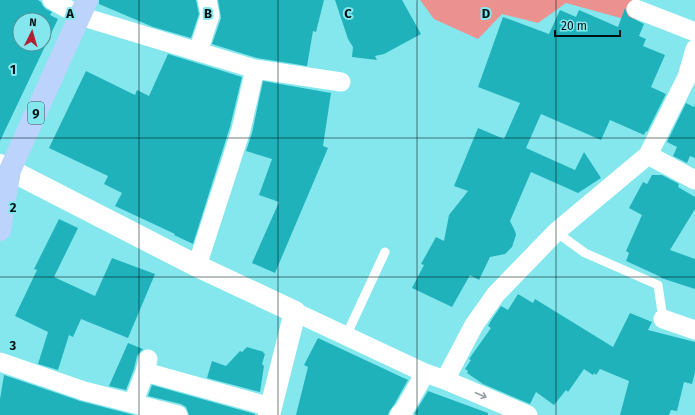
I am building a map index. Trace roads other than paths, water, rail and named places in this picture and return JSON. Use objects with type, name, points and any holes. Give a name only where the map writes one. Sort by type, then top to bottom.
[{"type":"main road","name":"9","points":[[0,230],[5,168],[84,8]]},
{"type":"street","points":[[52,0],[84,8],[198,52],[255,69],[341,82]]},
{"type":"street","points":[[198,52],[210,15],[207,0]]},
{"type":"street","points":[[636,9],[695,32]]},
{"type":"street","points":[[445,380],[474,325],[496,294],[556,232],[648,156],[688,77],[695,49]]},
{"type":"street","points":[[197,266],[240,130],[255,69]]},
{"type":"street","points":[[648,156],[695,180]]},
{"type":"street","points":[[5,168],[197,266],[425,373],[528,415]]},
{"type":"street","points":[[133,403],[147,366],[270,411],[295,312]]},
{"type":"street","points":[[663,319],[695,330]]},
{"type":"street","points":[[0,362],[84,391],[178,415]]},
{"type":"street","points":[[399,415],[404,410],[425,373]]},
{"type":"lane","points":[[556,232],[585,253],[658,285],[663,319]]},
{"type":"lane","points":[[346,336],[385,252]]}]
